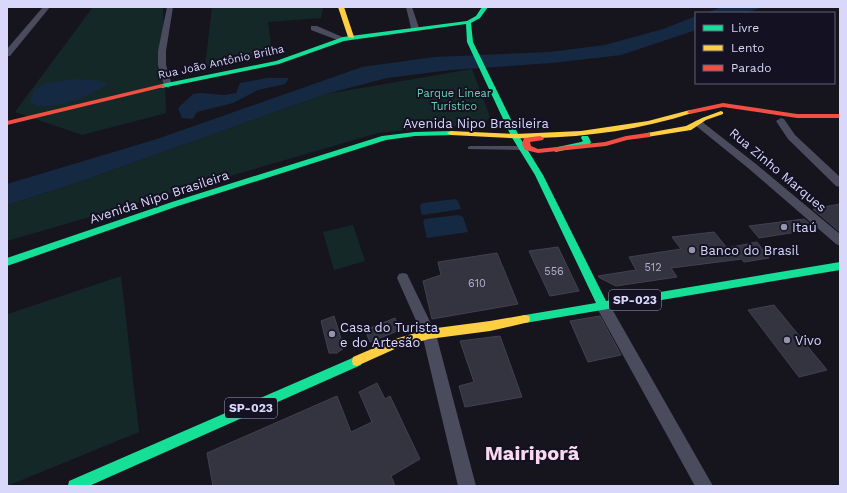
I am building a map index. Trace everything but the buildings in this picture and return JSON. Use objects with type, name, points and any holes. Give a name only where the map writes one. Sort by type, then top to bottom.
[{"type":"street","points":[[7,54],[47,7]]},
{"type":"street","points":[[168,85],[162,65],[162,43],[170,7]]},
{"type":"street","points":[[314,28],[347,38],[340,7]]},
{"type":"street","points":[[409,7],[415,28]]},
{"type":"street","points":[[464,37],[471,29],[468,22],[478,17],[485,7]]},
{"type":"street","name":"Rua João Antônio Brilha","points":[[7,123],[168,85],[287,60],[316,48],[347,38],[468,22]]},
{"type":"street","points":[[440,26],[464,37],[489,81],[515,136],[539,175],[603,306],[704,486]]},
{"type":"street","name":"Avenida Nipo Brasileira","points":[[7,262],[175,204],[385,138],[414,134],[466,133],[515,136],[568,134],[664,121],[700,109],[723,105],[797,116],[835,118],[840,116]]},
{"type":"street","points":[[539,175],[538,160],[544,157],[586,152],[626,138],[688,128],[713,115],[728,113],[747,114],[782,121],[840,125]]},
{"type":"street","points":[[782,121],[791,137],[840,183]]},
{"type":"street","name":"Rua Zinho Marques","points":[[698,123],[752,166],[840,241]]},
{"type":"street","points":[[556,150],[587,142],[587,139],[585,137],[568,134],[555,138],[531,138],[527,140],[526,144],[528,148],[534,150],[556,150],[606,144]]},
{"type":"street","name":"SP-023","points":[[74,486],[395,344],[429,334],[490,326],[840,266]]},
{"type":"street","points":[[403,278],[429,334],[467,486]]},
{"type":"lane","points":[[470,148],[522,148]]},
{"type":"green space","points":[[93,7],[163,7],[166,113],[82,135],[15,112]]},
{"type":"green space","points":[[212,7],[323,7],[321,18],[268,22],[272,54],[205,66]]},
{"type":"green space","name":"Parque Linear Turístico","points":[[472,69],[490,117],[484,123],[470,126],[433,127],[378,133],[7,241],[7,205],[73,184],[326,94]]},
{"type":"green space","points":[[353,225],[365,261],[334,270],[323,232]]},
{"type":"green space","points":[[121,276],[139,432],[7,486],[8,314]]},
{"type":"water","points":[[722,7],[763,7],[749,12],[708,12]]},
{"type":"water","points":[[695,16],[695,30],[621,55],[552,63],[450,70],[387,78],[326,94],[73,184],[7,205],[7,184],[157,139],[362,67],[434,57],[550,52],[605,45],[663,29]]},
{"type":"water","points":[[267,78],[289,78],[285,84],[258,90],[233,103],[197,112],[193,119],[182,118],[178,108],[193,94],[201,93],[224,95],[236,93],[240,83]]},
{"type":"water","points":[[78,79],[108,83],[94,92],[67,103],[41,106],[30,102],[34,90],[47,83]]},
{"type":"water","points":[[455,199],[458,201],[461,209],[423,215],[421,213],[420,205],[423,203]]},
{"type":"water","points":[[458,215],[463,217],[468,232],[427,238],[423,222],[425,219]]},
{"type":"traffic: fast","points":[[162,86],[277,63],[343,39],[468,22],[478,17],[485,7]]},
{"type":"traffic: fast","points":[[468,22],[470,42],[515,136],[539,175],[603,306]]},
{"type":"traffic: fast","points":[[7,262],[175,204],[385,138],[415,134],[451,133]]},
{"type":"traffic: fast","points":[[556,150],[583,144],[587,142],[585,138]]},
{"type":"traffic: fast","points":[[525,319],[840,266]]},
{"type":"traffic: fast","points":[[74,486],[357,361]]},
{"type":"traffic: slow","points":[[341,7],[351,37]]},
{"type":"traffic: slow","points":[[451,133],[515,136],[581,134],[626,128],[690,112]]},
{"type":"traffic: slow","points":[[647,135],[688,128],[704,119],[721,113]]},
{"type":"traffic: slow","points":[[357,361],[395,344],[429,334],[490,326],[525,319]]},
{"type":"traffic: jam","points":[[7,123],[162,86]]},
{"type":"traffic: jam","points":[[690,112],[723,105],[797,116],[840,116]]},
{"type":"traffic: jam","points":[[540,138],[527,140],[526,144],[528,148],[538,151],[606,144],[626,138],[647,135]]},
{"type":"place","name":"Itaú","points":[[784,227]]},
{"type":"place","name":"Banco do Brasil","points":[[692,250]]},
{"type":"place","name":"Casa do Turista e do Artesão","points":[[332,334]]},
{"type":"place","name":"Vivo","points":[[787,340]]},
{"type":"district","name":"Mairiporã","points":[[532,453]]}]
